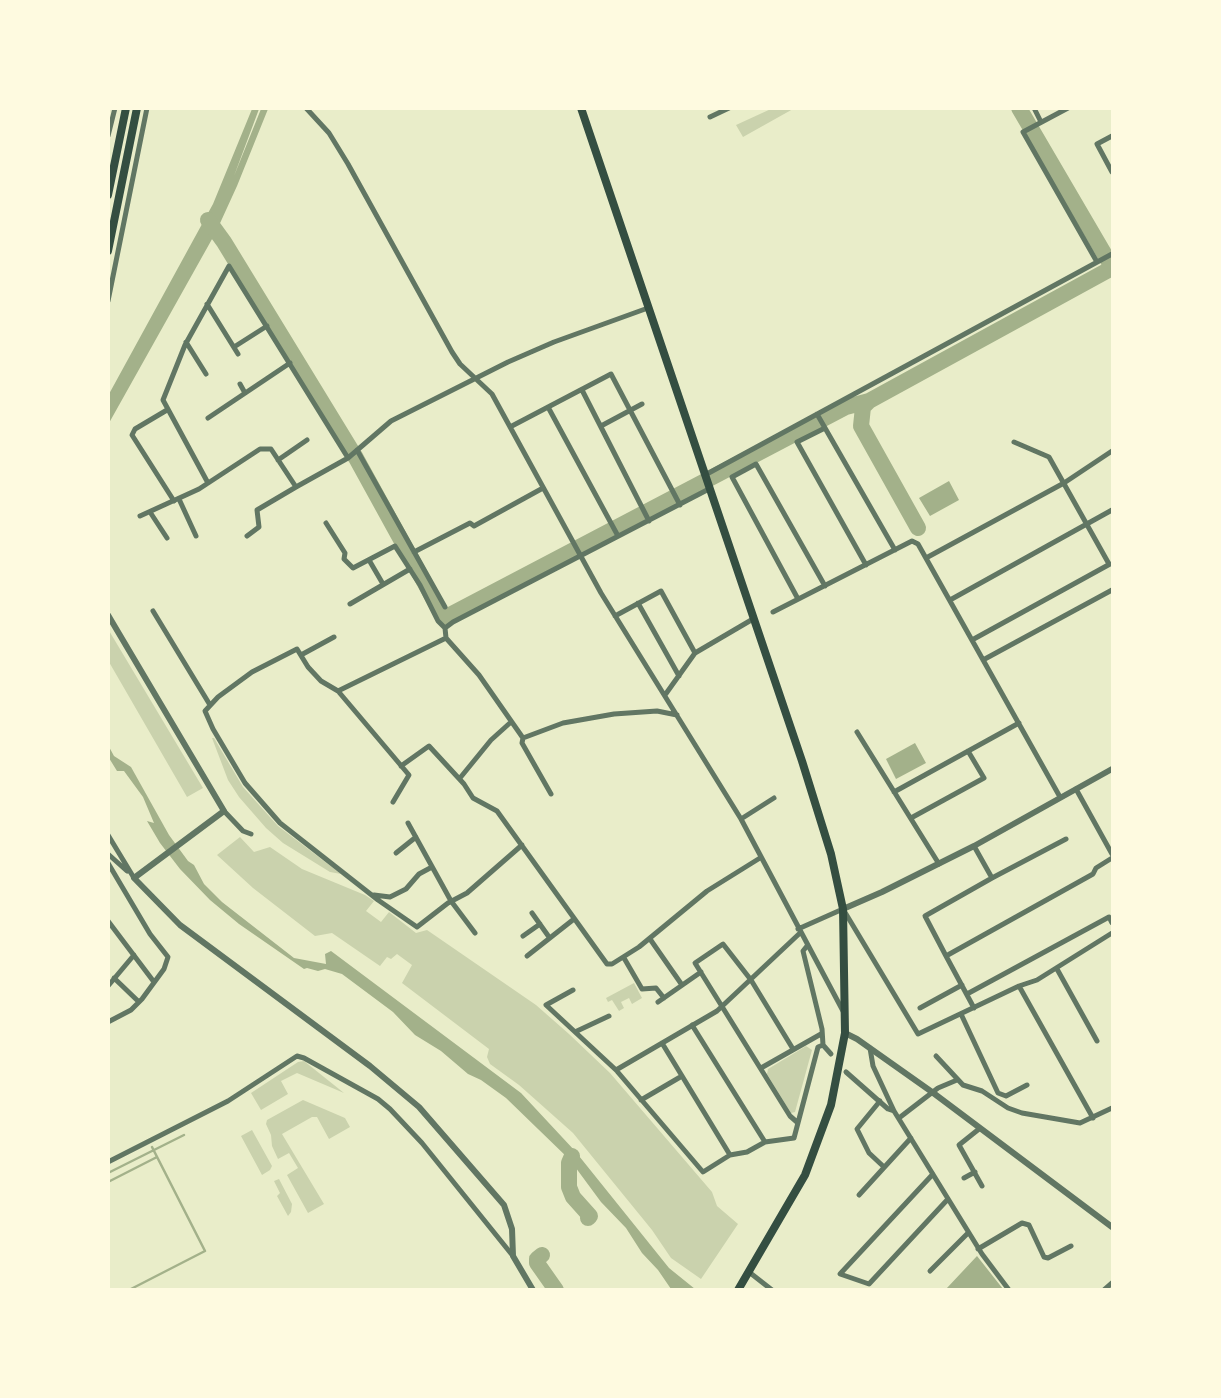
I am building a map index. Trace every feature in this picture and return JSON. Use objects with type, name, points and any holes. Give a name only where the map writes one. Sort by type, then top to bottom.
[{"type":"main road","points":[[108,195],[126,108]]},
{"type":"main road","points":[[108,251],[137,108]]},
{"type":"main road","points":[[581,108],[831,854],[843,909],[845,1033],[831,1105],[805,1175],[740,1287]]},
{"type":"street","points":[[108,136],[115,108]]},
{"type":"street","points":[[108,301],[147,108]]},
{"type":"street","points":[[306,108],[329,133],[452,352],[460,364],[492,394],[615,616],[741,819],[846,1015]]},
{"type":"street","points":[[710,117],[729,108]]},
{"type":"street","points":[[1034,108],[1039,123]]},
{"type":"street","points":[[1068,108],[1023,132],[1100,261]]},
{"type":"street","points":[[1112,136],[1097,144],[1112,172]]},
{"type":"street","points":[[705,475],[821,421],[1112,254]]},
{"type":"street","points":[[208,483],[163,400],[186,342],[229,266],[348,458]]},
{"type":"street","points":[[207,304],[238,354]]},
{"type":"street","points":[[247,536],[259,527],[257,510],[348,458],[391,421],[554,342],[648,308]]},
{"type":"street","points":[[234,347],[267,326]]},
{"type":"street","points":[[186,342],[206,374]]},
{"type":"street","points":[[208,418],[290,363]]},
{"type":"street","points":[[510,427],[611,374],[680,505]]},
{"type":"street","points":[[240,384],[245,393]]},
{"type":"street","points":[[582,390],[649,521]]},
{"type":"street","points":[[601,426],[642,404]]},
{"type":"street","points":[[212,405],[216,412]]},
{"type":"street","points":[[548,407],[618,536]]},
{"type":"street","points":[[167,410],[135,429],[132,435],[176,500],[196,536]]},
{"type":"street","points":[[821,421],[895,550]]},
{"type":"street","points":[[821,421],[797,442],[866,565]]},
{"type":"street","points":[[278,460],[307,440]]},
{"type":"street","points":[[972,639],[1111,563],[1049,457],[1014,442]]},
{"type":"street","points":[[140,516],[208,483],[260,449],[271,449],[296,487]]},
{"type":"street","points":[[357,450],[445,607]]},
{"type":"street","points":[[926,558],[1064,483],[1112,451]]},
{"type":"street","points":[[733,460],[740,473]]},
{"type":"street","points":[[798,599],[732,477],[756,464],[825,586]]},
{"type":"street","points":[[414,552],[470,523],[474,526],[543,488]]},
{"type":"street","points":[[445,628],[709,489]]},
{"type":"street","points":[[950,600],[1112,510]]},
{"type":"street","points":[[149,512],[167,538]]},
{"type":"street","points":[[326,523],[345,553],[344,559],[353,568],[395,546],[445,628],[446,638],[479,675],[523,738],[522,743],[551,794]]},
{"type":"street","points":[[773,612],[912,541],[918,544],[1060,797]]},
{"type":"street","points":[[369,560],[383,584]]},
{"type":"street","points":[[350,604],[410,569]]},
{"type":"street","points":[[983,660],[1112,590]]},
{"type":"street","points":[[615,616],[661,591],[695,653]]},
{"type":"street","points":[[638,604],[679,676]]},
{"type":"street","points":[[153,611],[210,705]]},
{"type":"street","points":[[108,615],[224,811],[243,831],[251,834]]},
{"type":"street","points":[[665,695],[695,653],[753,619]]},
{"type":"street","points":[[301,655],[334,637]]},
{"type":"street","points":[[338,691],[446,638]]},
{"type":"street","points":[[393,802],[409,775],[338,691],[321,681],[297,649],[252,672],[205,710],[213,729],[245,783],[280,823],[417,927],[451,901],[467,893],[523,845]]},
{"type":"street","points":[[523,738],[563,723],[606,715],[650,711],[677,715]]},
{"type":"street","points":[[460,779],[491,740],[511,722]]},
{"type":"street","points":[[894,792],[1019,723]]},
{"type":"street","points":[[857,732],[939,864]]},
{"type":"street","points":[[401,766],[429,746],[460,779],[472,798],[497,811],[603,962],[612,964],[624,957],[707,891],[760,858]]},
{"type":"street","points":[[911,818],[984,778],[968,751]]},
{"type":"street","points":[[616,1070],[723,1006],[799,931],[835,911],[974,846],[1112,769]]},
{"type":"street","points":[[946,956],[1093,874],[1096,868],[1112,856],[1076,789]]},
{"type":"street","points":[[741,819],[774,798]]},
{"type":"street","points":[[134,878],[224,811]]},
{"type":"street","points":[[408,822],[451,901],[475,933]]},
{"type":"street","points":[[108,835],[134,878]]},
{"type":"street","points":[[396,853],[416,837]]},
{"type":"street","points":[[974,1008],[925,916],[1066,839]]},
{"type":"street","points":[[974,846],[992,878]]},
{"type":"street","points":[[108,854],[180,925],[370,1066],[419,1107],[504,1205],[512,1229],[513,1256]]},
{"type":"street","points":[[108,863],[150,934],[168,957],[164,969],[139,1002],[131,1010],[108,1022]]},
{"type":"street","points":[[371,894],[390,897],[407,888],[419,874],[432,867]]},
{"type":"street","points":[[843,909],[918,1034],[1037,980],[1112,933]]},
{"type":"street","points":[[532,913],[549,937]]},
{"type":"street","points":[[967,994],[1109,917],[1112,923]]},
{"type":"street","points":[[527,956],[574,919]]},
{"type":"street","points":[[108,921],[154,982]]},
{"type":"street","points":[[523,936],[540,924]]},
{"type":"street","points":[[650,939],[682,985]]},
{"type":"street","points":[[793,1049],[751,980],[723,944],[695,963],[790,1116],[798,1123]]},
{"type":"street","points":[[807,946],[803,951],[822,1029],[823,1045],[831,1054]]},
{"type":"street","points":[[108,986],[134,955]]},
{"type":"street","points":[[624,957],[642,989],[656,988],[661,1000],[701,972]]},
{"type":"street","points":[[1057,969],[1097,1041]]},
{"type":"street","points":[[114,978],[139,1002]]},
{"type":"street","points":[[920,1008],[962,985]]},
{"type":"street","points":[[1019,986],[1093,1118]]},
{"type":"street","points":[[573,990],[546,1005],[616,1070],[703,1172],[730,1155],[747,1152],[765,1142],[794,1138],[818,1047],[823,1045]]},
{"type":"street","points":[[961,1014],[998,1093],[1006,1096],[1027,1085]]},
{"type":"street","points":[[576,1031],[609,1016]]},
{"type":"street","points":[[692,1025],[765,1142]]},
{"type":"street","points":[[845,1033],[932,1092],[1112,1227]]},
{"type":"street","points":[[761,1068],[821,1034]]},
{"type":"street","points":[[662,1043],[730,1155]]},
{"type":"street","points":[[870,1048],[873,1066],[894,1111],[978,1249],[1009,1290]]},
{"type":"street","points":[[108,1162],[220,1105],[297,1056],[304,1058],[378,1099],[390,1109],[422,1143],[513,1256],[533,1290]]},
{"type":"street","points":[[936,1056],[963,1085],[982,1091],[1008,1108],[1022,1113],[1080,1123],[1112,1108]]},
{"type":"street","points":[[846,1072],[894,1111]]},
{"type":"street","points":[[641,1100],[682,1076]]},
{"type":"street","points":[[899,1118],[932,1092],[957,1080]]},
{"type":"street","points":[[1017,1090],[1022,1099]]},
{"type":"street","points":[[880,1101],[857,1129],[869,1153],[884,1167]]},
{"type":"street","points":[[979,1129],[960,1145],[982,1186]]},
{"type":"street","points":[[859,1195],[911,1138]]},
{"type":"street","points":[[964,1178],[975,1172]]},
{"type":"street","points":[[933,1174],[840,1274],[869,1284],[948,1199]]},
{"type":"street","points":[[978,1249],[1022,1223],[1029,1225],[1044,1257],[1048,1258],[1071,1246]]},
{"type":"street","points":[[930,1271],[968,1233]]},
{"type":"street","points":[[1060,1252],[1065,1261]]},
{"type":"street","points":[[749,1272],[772,1290]]},
{"type":"street","points":[[1104,1290],[1112,1283]]},
{"type":"shaded area","points":[[773,108],[793,109],[743,137],[736,125]]},
{"type":"shaded area","points":[[252,109],[259,109],[234,176],[261,109],[268,109],[237,186],[216,232],[109,423],[109,394],[213,204]]},
{"type":"shaded area","points":[[949,481],[959,500],[930,516],[919,498]]},
{"type":"shaded area","points":[[108,629],[203,788],[187,797],[109,662]]},
{"type":"shaded area","points":[[212,738],[243,787],[278,826],[341,874],[330,872],[283,843],[266,828],[228,780]]},
{"type":"shaded area","points":[[915,743],[926,763],[896,779],[886,759]]},
{"type":"shaded area","points":[[108,745],[114,756],[131,767],[169,835],[194,865],[204,884],[222,902],[294,958],[326,964],[325,954],[331,951],[521,1093],[575,1151],[669,1268],[695,1289],[671,1289],[626,1228],[601,1202],[570,1160],[506,1098],[415,1035],[393,1012],[342,974],[325,969],[304,969],[239,924],[210,900],[180,869],[160,843],[147,821],[154,823],[143,797],[124,771],[117,771],[109,758]]},
{"type":"shaded area","points":[[240,837],[254,852],[270,847],[302,869],[365,895],[374,901],[366,911],[381,922],[389,912],[416,933],[427,930],[536,1005],[610,1073],[712,1192],[717,1206],[738,1224],[701,1279],[671,1258],[652,1230],[573,1133],[519,1085],[490,1064],[487,1057],[489,1049],[402,983],[412,965],[397,954],[391,959],[387,957],[380,966],[332,933],[315,936],[253,888],[217,855]]},
{"type":"shaded area","points":[[634,983],[642,998],[632,1004],[629,998],[621,1002],[624,1008],[619,1011],[612,1000],[608,1002],[606,998]]},
{"type":"shaded area","points":[[806,1046],[812,1050],[795,1112],[791,1113],[767,1074],[768,1069]]},
{"type":"shaded area","points":[[304,1061],[344,1093],[297,1073],[281,1081],[288,1094],[261,1110],[251,1093],[298,1062]]},
{"type":"shaded area","points":[[303,1100],[345,1118],[350,1127],[329,1139],[317,1117],[312,1117],[282,1134],[324,1204],[308,1213],[287,1175],[298,1168],[289,1153],[278,1159],[266,1124],[267,1120]]},
{"type":"shaded area","points":[[252,1130],[272,1166],[262,1175],[241,1136]]},
{"type":"shaded area","points":[[279,1179],[292,1204],[288,1216],[277,1196],[280,1193],[274,1181]]},
{"type":"shaded area","points":[[977,1256],[1003,1289],[946,1289]]},
{"type":"waterway","points":[[1019,108],[1112,267]]},
{"type":"waterway","points":[[208,220],[356,458],[444,618],[846,407],[869,401]]},
{"type":"waterway","points":[[918,528],[861,426],[863,407],[869,401],[1112,268]]},
{"type":"waterway","points":[[108,1173],[184,1135]]},
{"type":"waterway","points":[[129,1290],[205,1251],[152,1147]]},
{"type":"waterway","points":[[572,1156],[569,1163],[569,1187],[573,1197],[590,1216],[588,1218]]},
{"type":"waterway","points":[[108,1182],[157,1157]]},
{"type":"waterway","points":[[542,1255],[537,1259],[537,1263],[556,1290]]}]
